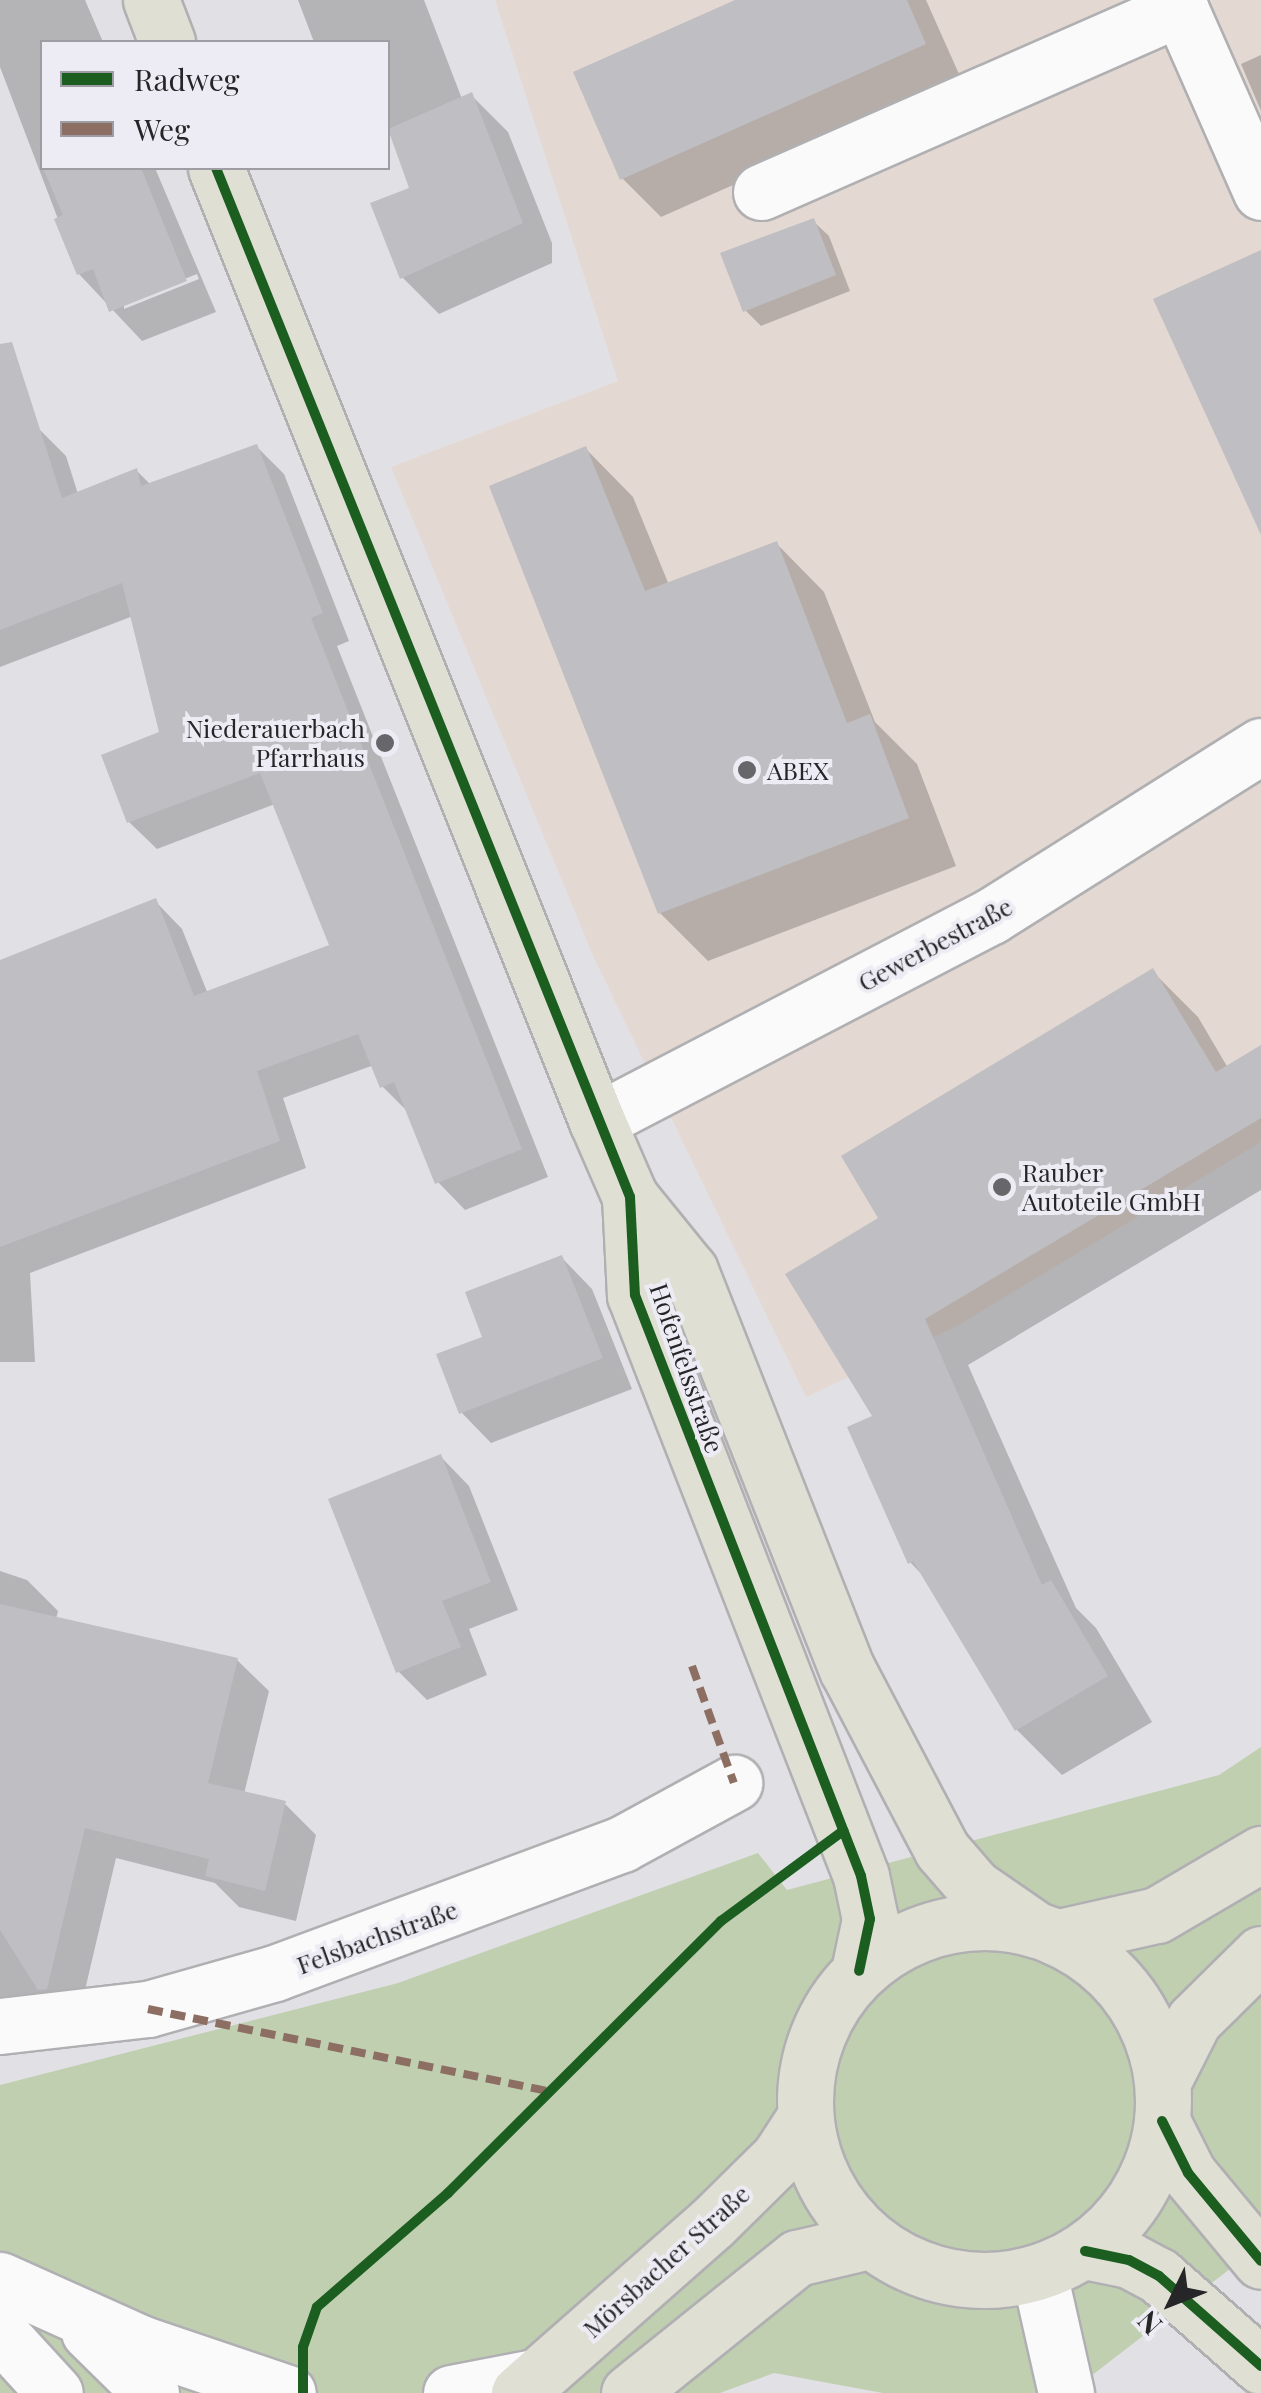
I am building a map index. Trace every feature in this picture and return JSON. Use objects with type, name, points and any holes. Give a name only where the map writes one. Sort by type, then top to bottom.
[{"type":"main road","points":[[151,0],[166,40]]},
{"type":"main road","name":"Hofenfelsstraße","points":[[217,170],[597,1121],[630,1197],[690,1271],[820,1609],[910,1794],[974,1887],[1044,1931]]},
{"type":"main road","name":"Hofenfelsstraße","points":[[630,1197],[635,1295],[860,1876],[870,1919],[859,1971]]},
{"type":"main road","points":[[1261,1854],[1157,1916],[1044,1931],[995,1921],[926,1930],[859,1971],[816,2039],[804,2078],[804,2120],[826,2186],[869,2241],[938,2273],[975,2279],[1062,2262],[1129,2260],[1160,2276],[1261,2366]]},
{"type":"main road","points":[[1044,1931],[1118,1982],[1139,2012],[1162,2101],[1188,2173],[1261,2262]]},
{"type":"main road","points":[[1062,2262],[1136,2197],[1162,2101],[1194,2020],[1261,1954]]},
{"type":"main road","name":"Mörsbacher Straße","points":[[527,2385],[712,2223],[780,2157],[804,2120]]},
{"type":"main road","points":[[630,2393],[797,2258],[869,2241]]},
{"type":"street","points":[[760,192],[1180,8],[1261,192]]},
{"type":"street","name":"Gewerbestraße","points":[[597,1121],[991,916],[1261,746]]},
{"type":"street","name":"Felsbachstraße","points":[[0,2026],[148,2009],[275,1973],[622,1844],[734,1783]]},
{"type":"street","points":[[1062,2262],[1066,2393]]},
{"type":"street","points":[[0,2280],[67,2310],[288,2393]]},
{"type":"street","points":[[67,2310],[150,2393]]},
{"type":"street","points":[[0,2334],[55,2393]]},
{"type":"street","points":[[452,2393],[527,2385]]},
{"type":"shaded area","points":[[495,0],[1261,0],[1261,1142],[957,1326],[806,1397],[594,958],[391,467],[618,381]]},
{"type":"green space","points":[[1261,1747],[1261,2245],[1069,2393],[883,2393],[774,2373],[720,2393],[0,2393],[0,2085],[398,1983],[758,1853],[787,1890],[1219,1775]]},
{"type":"building","points":[[735,0],[907,0],[926,44],[620,180],[573,72]]},
{"type":"building","points":[[472,92],[523,223],[400,279],[370,203],[409,188],[390,128]]},
{"type":"building","points":[[44,170],[142,170],[187,281],[109,312],[93,269],[77,275],[54,219],[63,215]]},
{"type":"building","points":[[814,218],[836,275],[743,312],[720,253]]},
{"type":"building","points":[[1261,250],[1261,535],[1153,299]]},
{"type":"building","points":[[12,342],[62,498],[137,468],[141,486],[257,444],[323,613],[311,618],[522,1149],[435,1184],[394,1082],[380,1088],[358,1034],[257,1071],[280,1141],[0,1247],[0,960],[156,898],[194,996],[329,945],[260,773],[127,823],[101,755],[159,732],[122,583],[0,630],[0,344]]},
{"type":"building","name":"ABEX","points":[[586,446],[645,591],[777,541],[847,723],[870,714],[909,818],[658,914],[489,486]]},
{"type":"building","name":"Rauber Autoteile GmbH","points":[[1153,968],[1216,1072],[1261,1045],[1261,1118],[925,1319],[1042,1585],[1051,1580],[1108,1676],[1015,1731],[913,1561],[908,1564],[847,1427],[872,1416],[785,1274],[878,1218],[841,1156]]},
{"type":"building","points":[[562,1255],[603,1358],[459,1414],[436,1354],[482,1337],[465,1292]]},
{"type":"building","points":[[441,1454],[491,1582],[442,1601],[461,1647],[396,1673],[328,1499]]},
{"type":"building","points":[[0,1604],[238,1658],[208,1783],[286,1801],[265,1891],[205,1876],[209,1859],[85,1828],[47,1989],[38,1990],[0,1930]]},
{"type":"marked path","points":[[692,1666],[734,1783]]},
{"type":"marked path","points":[[148,2009],[552,2092]]},
{"type":"cycle path","points":[[217,170],[630,1197],[635,1295],[861,1876],[870,1919],[859,1971]]},
{"type":"cycle path","points":[[303,2393],[303,2347],[317,2307],[448,2193],[721,1921],[843,1831]]},
{"type":"cycle path","points":[[1162,2121],[1188,2173],[1261,2261]]},
{"type":"cycle path","points":[[1085,2251],[1129,2260],[1159,2276],[1261,2366]]},
{"type":"place","name":"Niederauerbach Pfarrhaus","points":[[385,743]]},
{"type":"place","name":"ABEX","points":[[747,770]]},
{"type":"place","name":"Rauber Autoteile GmbH","points":[[1002,1187]]}]
